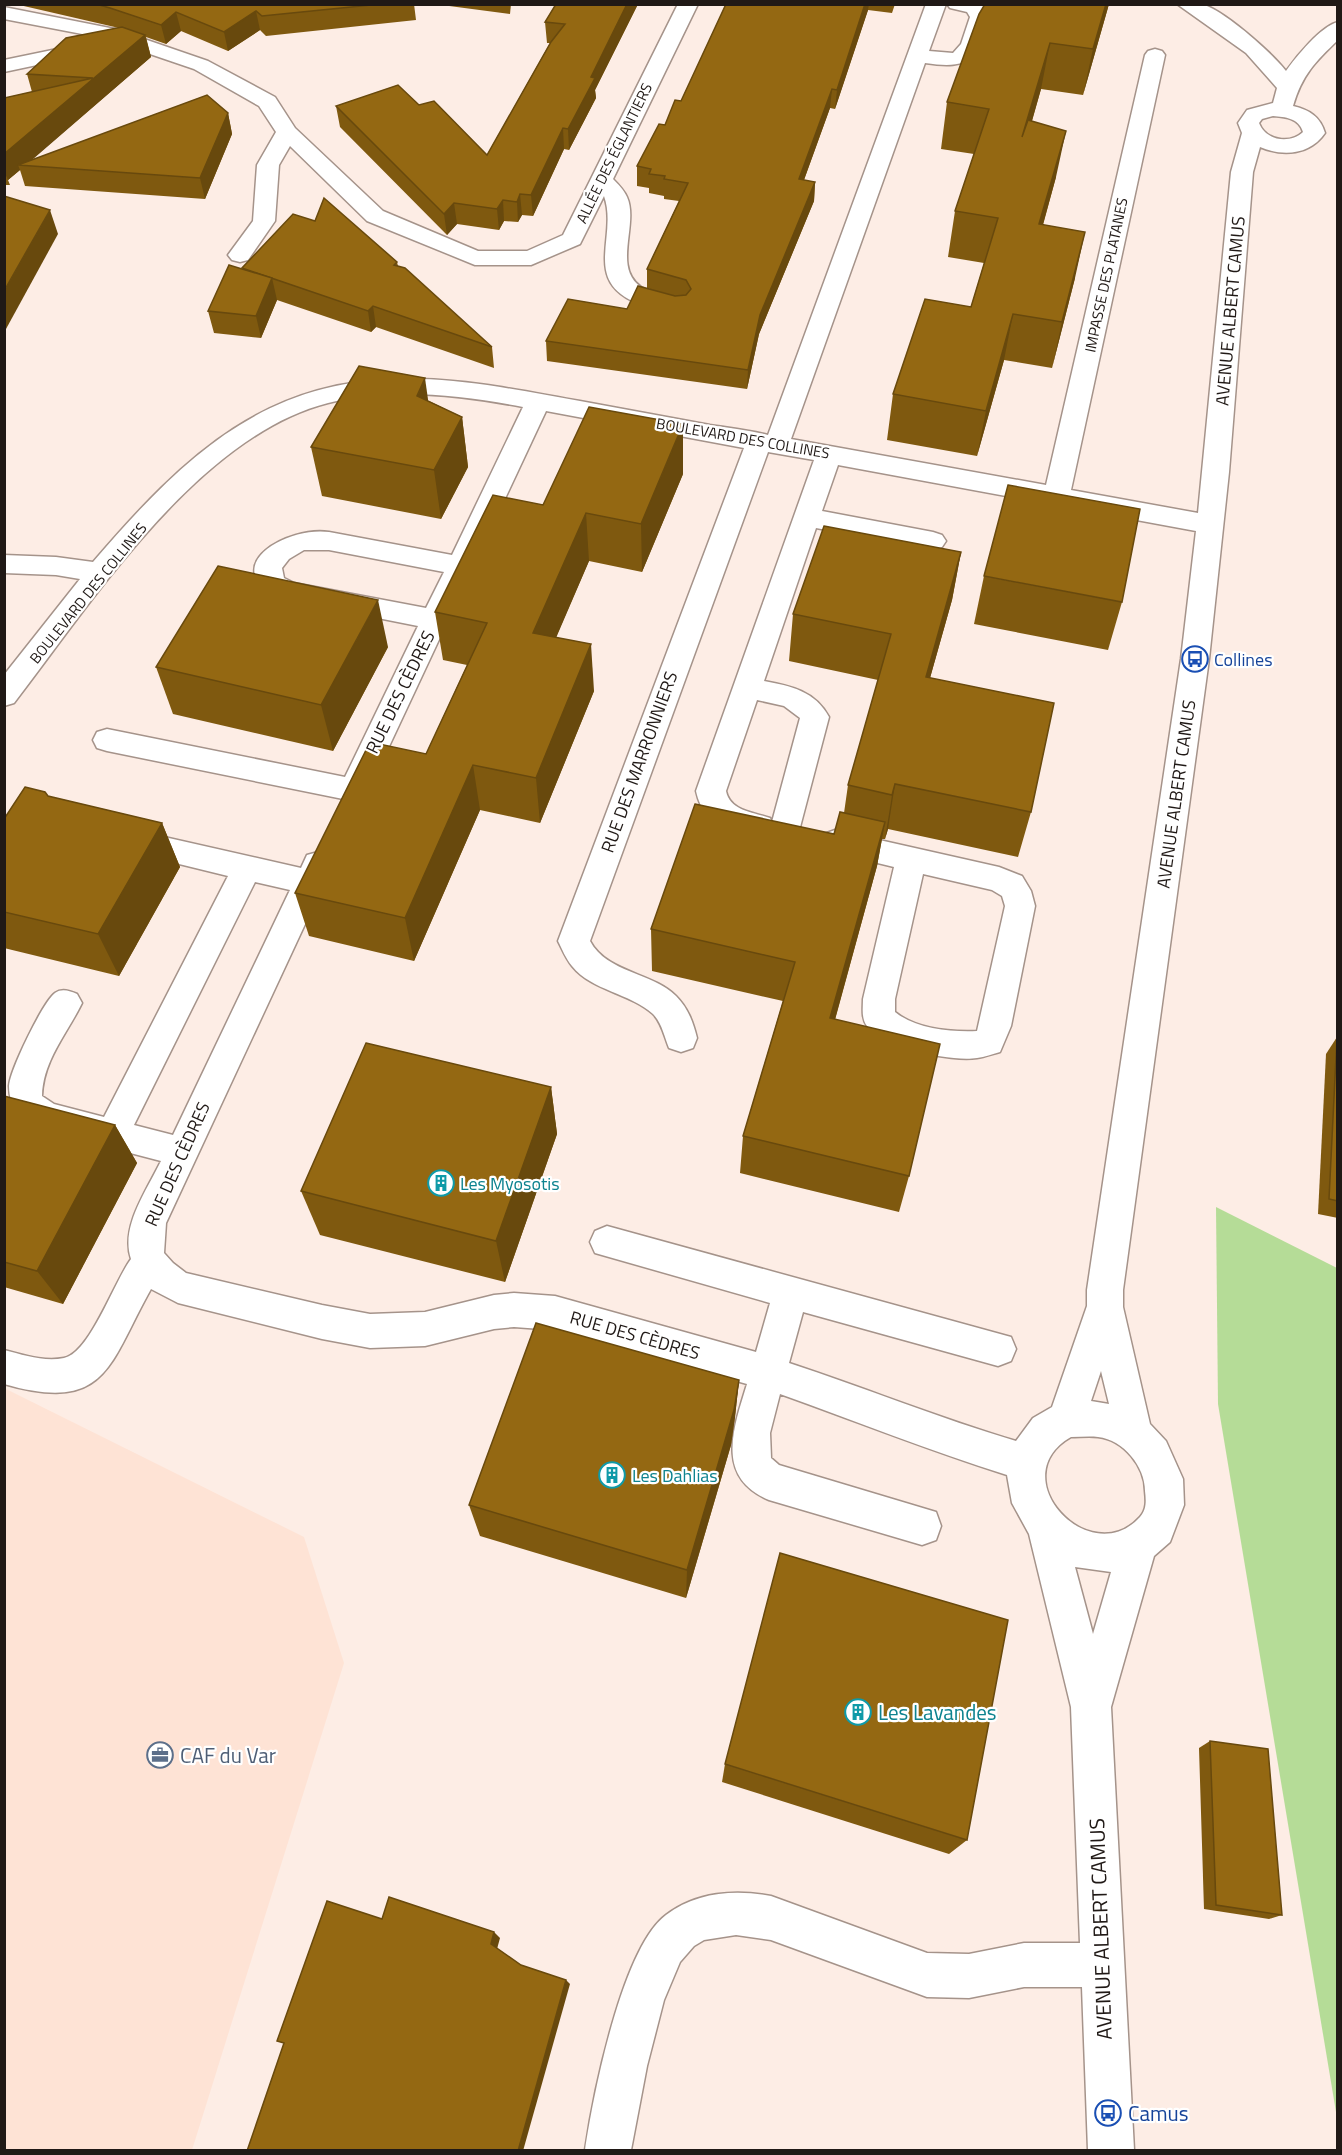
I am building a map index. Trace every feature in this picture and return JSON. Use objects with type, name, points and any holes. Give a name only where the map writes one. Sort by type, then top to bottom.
[{"type":"street","name":"ALLÉE DES ÉGLANTIERS","points":[[4,13],[108,33],[201,65],[267,102],[287,132],[375,216],[475,258],[531,258],[572,238],[688,4]]},
{"type":"street","points":[[768,442],[936,4]]},
{"type":"street","points":[[917,56],[953,60],[962,58],[969,52],[980,16],[974,8],[957,4]]},
{"type":"street","points":[[1187,4],[1242,36],[1273,66],[1287,87]]},
{"type":"street","points":[[1242,172],[1277,146],[1319,139],[1302,116],[1283,110],[1287,87],[1305,61],[1338,28]]},
{"type":"street","points":[[4,66],[73,51],[131,42]]},
{"type":"street","name":"IMPASSE DES PLATANES","points":[[1057,496],[1155,55]]},
{"type":"street","name":"AVENUE ALBERT CAMUS","points":[[1134,1433],[1105,1307],[1105,1290],[1195,659],[1210,524],[1242,172],[1251,134],[1247,127],[1252,115],[1271,109],[1283,110]]},
{"type":"street","points":[[240,255],[264,221],[268,165],[287,132]]},
{"type":"street","points":[[1251,134],[1277,146]]},
{"type":"street","points":[[601,180],[617,198],[619,212],[616,267],[621,280],[632,293],[648,301],[677,307]]},
{"type":"street","name":"BOULEVARD DES COLLINES","points":[[4,696],[100,573],[160,504],[203,463],[254,425],[297,405],[329,395],[387,386],[453,388],[538,402],[1210,524]]},
{"type":"street","name":"RUE DES CÈDRES","points":[[538,402],[181,1152],[147,1229],[146,1251],[150,1264],[162,1278],[178,1287],[322,1322],[370,1331],[426,1329],[494,1312],[534,1310],[555,1312],[769,1373],[859,1404],[942,1437],[1027,1463]]},
{"type":"street","name":"RUE DES MARRONNIERS","points":[[681,1038],[678,1023],[665,1004],[595,967],[579,954],[574,941],[768,442]]},
{"type":"street","points":[[829,454],[714,784],[712,797],[718,809],[728,817],[999,879],[1011,885],[1019,897],[1020,906],[995,1026],[988,1042],[981,1045],[964,1046],[901,1032],[886,1025],[879,1017],[879,999],[911,859]]},
{"type":"street","points":[[806,517],[933,541]]},
{"type":"street","points":[[435,620],[280,589],[270,579],[269,567],[275,555],[287,546],[314,540],[460,566]]},
{"type":"street","points":[[4,564],[56,566],[100,573]]},
{"type":"street","points":[[747,688],[801,702],[810,708],[815,717],[784,831]]},
{"type":"street","points":[[107,740],[353,790]]},
{"type":"street","points":[[103,835],[309,882]]},
{"type":"street","points":[[113,1133],[247,868]]},
{"type":"street","points":[[66,1003],[30,1068],[24,1088],[30,1107],[46,1116],[181,1152]]},
{"type":"street","points":[[607,1242],[998,1349]]},
{"type":"street","points":[[4,1367],[41,1377],[62,1378],[83,1369],[101,1352],[136,1282],[150,1264]]},
{"type":"street","points":[[791,1292],[751,1433],[749,1451],[753,1465],[759,1474],[769,1481],[786,1488],[922,1526]]},
{"type":"street","name":"AVENUE ALBERT CAMUS","points":[[1067,1419],[1105,1307]]},
{"type":"street","points":[[1067,1419],[1101,1419],[1134,1433],[1153,1454],[1164,1479],[1165,1505],[1156,1528],[1138,1545],[1107,1554],[1074,1547],[1046,1527],[1031,1503],[1026,1476],[1030,1451],[1046,1431],[1067,1419]]},
{"type":"street","name":"AVENUE ALBERT CAMUS","points":[[1046,1527],[1091,1707],[1111,2151]]},
{"type":"street","name":"AVENUE ALBERT CAMUS","points":[[1091,1707],[1138,1545]]},
{"type":"street","points":[[608,2151],[640,2005],[650,1973],[663,1947],[679,1931],[700,1920],[720,1914],[757,1915],[771,1918],[927,1976],[969,1976],[1024,1965],[1102,1965]]},
{"type":"shaded area","name":"CAF du Var","points":[[4,1388],[304,1537],[344,1663],[192,2150],[5,2150]]},
{"type":"green space","points":[[1216,1207],[1337,1268],[1337,2118],[1218,1404]]},
{"type":"building","points":[[96,4],[381,4],[262,16],[256,11],[224,32],[176,12],[161,25]]},
{"type":"building","points":[[556,4],[627,4],[591,77],[595,78],[568,129],[563,128],[531,195],[520,194],[517,202],[503,200],[497,209],[454,203],[444,214],[336,106],[398,85],[419,105],[434,101],[487,155],[551,42],[565,24],[545,22]]},
{"type":"building","points":[[726,4],[865,4],[837,90],[832,89],[799,179],[815,182],[760,315],[748,370],[546,341],[568,299],[627,309],[638,286],[675,296],[686,295],[691,289],[686,280],[647,269],[688,183],[649,174],[651,169],[637,166],[659,124],[665,125],[675,100],[681,101]]},
{"type":"building","points":[[985,4],[1106,4],[1093,49],[1050,43],[1022,137],[1028,120],[1066,131],[1039,224],[1085,232],[1062,322],[1013,314],[986,411],[893,394],[925,299],[971,307],[998,218],[955,211],[989,109],[947,102],[979,14]]},
{"type":"building","points":[[122,27],[145,35],[4,154],[4,98],[93,78],[27,74],[66,38]]},
{"type":"building","points":[[207,95],[228,113],[200,178],[18,165]]},
{"type":"building","points":[[4,196],[50,210],[4,291]]},
{"type":"building","points":[[324,198],[397,262],[394,265],[405,268],[492,347],[373,306],[368,311],[242,268],[293,214],[315,221]]},
{"type":"building","points":[[229,265],[272,278],[256,316],[208,311]]},
{"type":"building","points":[[359,366],[425,378],[417,396],[462,417],[434,470],[311,447]]},
{"type":"building","points":[[589,407],[683,424],[641,524],[586,513],[533,633],[591,644],[536,778],[473,765],[405,918],[295,893],[370,742],[426,754],[487,623],[435,612],[493,495],[543,505]]},
{"type":"building","points":[[1008,485],[1140,509],[1122,602],[984,576]]},
{"type":"building","points":[[824,526],[961,552],[926,677],[1054,703],[1031,812],[895,784],[892,795],[848,785],[891,634],[793,614]]},
{"type":"building","points":[[218,566],[378,600],[321,705],[156,667]]},
{"type":"building","points":[[25,787],[45,792],[48,796],[162,823],[98,934],[4,912],[4,819]]},
{"type":"building","points":[[695,804],[834,834],[840,812],[885,822],[830,1018],[940,1044],[909,1176],[743,1136],[795,962],[651,929]]},
{"type":"building","points":[[1338,1037],[1338,1201],[1329,1199]]},
{"type":"building","points":[[366,1043],[551,1087],[496,1241],[301,1191]]},
{"type":"building","points":[[4,1096],[115,1125],[37,1271],[4,1262]]},
{"type":"building","name":"Les Dahlias","points":[[536,1323],[739,1380],[734,1410],[687,1570],[469,1505]]},
{"type":"building","name":"Les Lavandes","points":[[780,1553],[1008,1620],[967,1840],[725,1764]]},
{"type":"building","points":[[1210,1741],[1268,1749],[1282,1915],[1216,1905]]},
{"type":"building","points":[[389,1897],[494,1932],[491,1944],[521,1965],[566,1980],[518,2151],[247,2151],[284,2043],[277,2041],[327,1901],[382,1919]]},
{"type":"place","name":"Collines","points":[[1195,659]]},
{"type":"place","name":"Les Myosotis","points":[[441,1183]]},
{"type":"place","name":"Les Dahlias","points":[[612,1475]]},
{"type":"place","name":"Les Lavandes","points":[[858,1712]]},
{"type":"place","name":"CAF du Var","points":[[160,1755]]},
{"type":"place","name":"Camus","points":[[1108,2113]]}]
